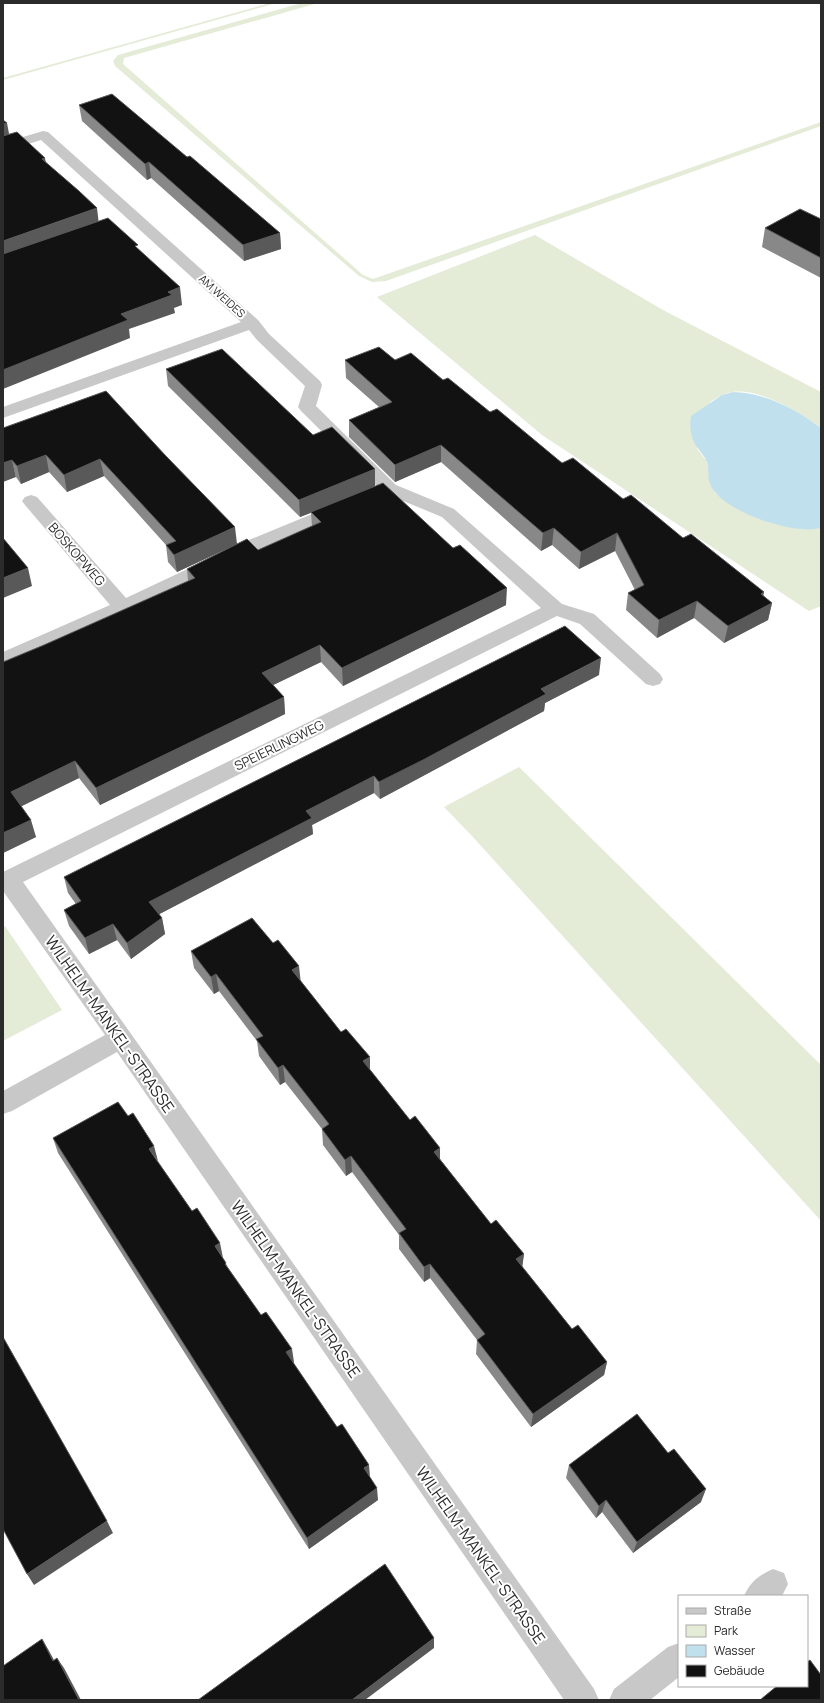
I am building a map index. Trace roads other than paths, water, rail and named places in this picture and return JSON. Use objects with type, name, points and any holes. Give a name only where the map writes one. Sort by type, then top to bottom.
[{"type":"street","name":"AM WEIDES","points":[[3,148],[42,135],[252,324],[3,413]]},
{"type":"street","points":[[121,224],[136,219]]},
{"type":"street","points":[[252,324],[263,338],[314,385],[307,407],[390,489],[448,513],[555,609],[587,619],[653,679]]},
{"type":"street","points":[[3,660],[123,607],[256,544],[390,489]]},
{"type":"street","name":"BOSKOPWEG","points":[[31,501],[123,607]]},
{"type":"street","name":"SPEIERLINGWEG","points":[[5,880],[555,609]]},
{"type":"street","name":"WILHELM-MANKEL-STRASSE","points":[[5,880],[121,1038],[583,1700]]},
{"type":"street","points":[[3,1103],[121,1038]]},
{"type":"street","points":[[625,1700],[678,1659]]},
{"type":"water","points":[[733,392],[757,395],[780,403],[801,414],[821,428],[821,528],[792,528],[750,516],[725,501],[716,493],[710,484],[707,463],[692,438],[690,425],[691,416],[722,395]]}]
